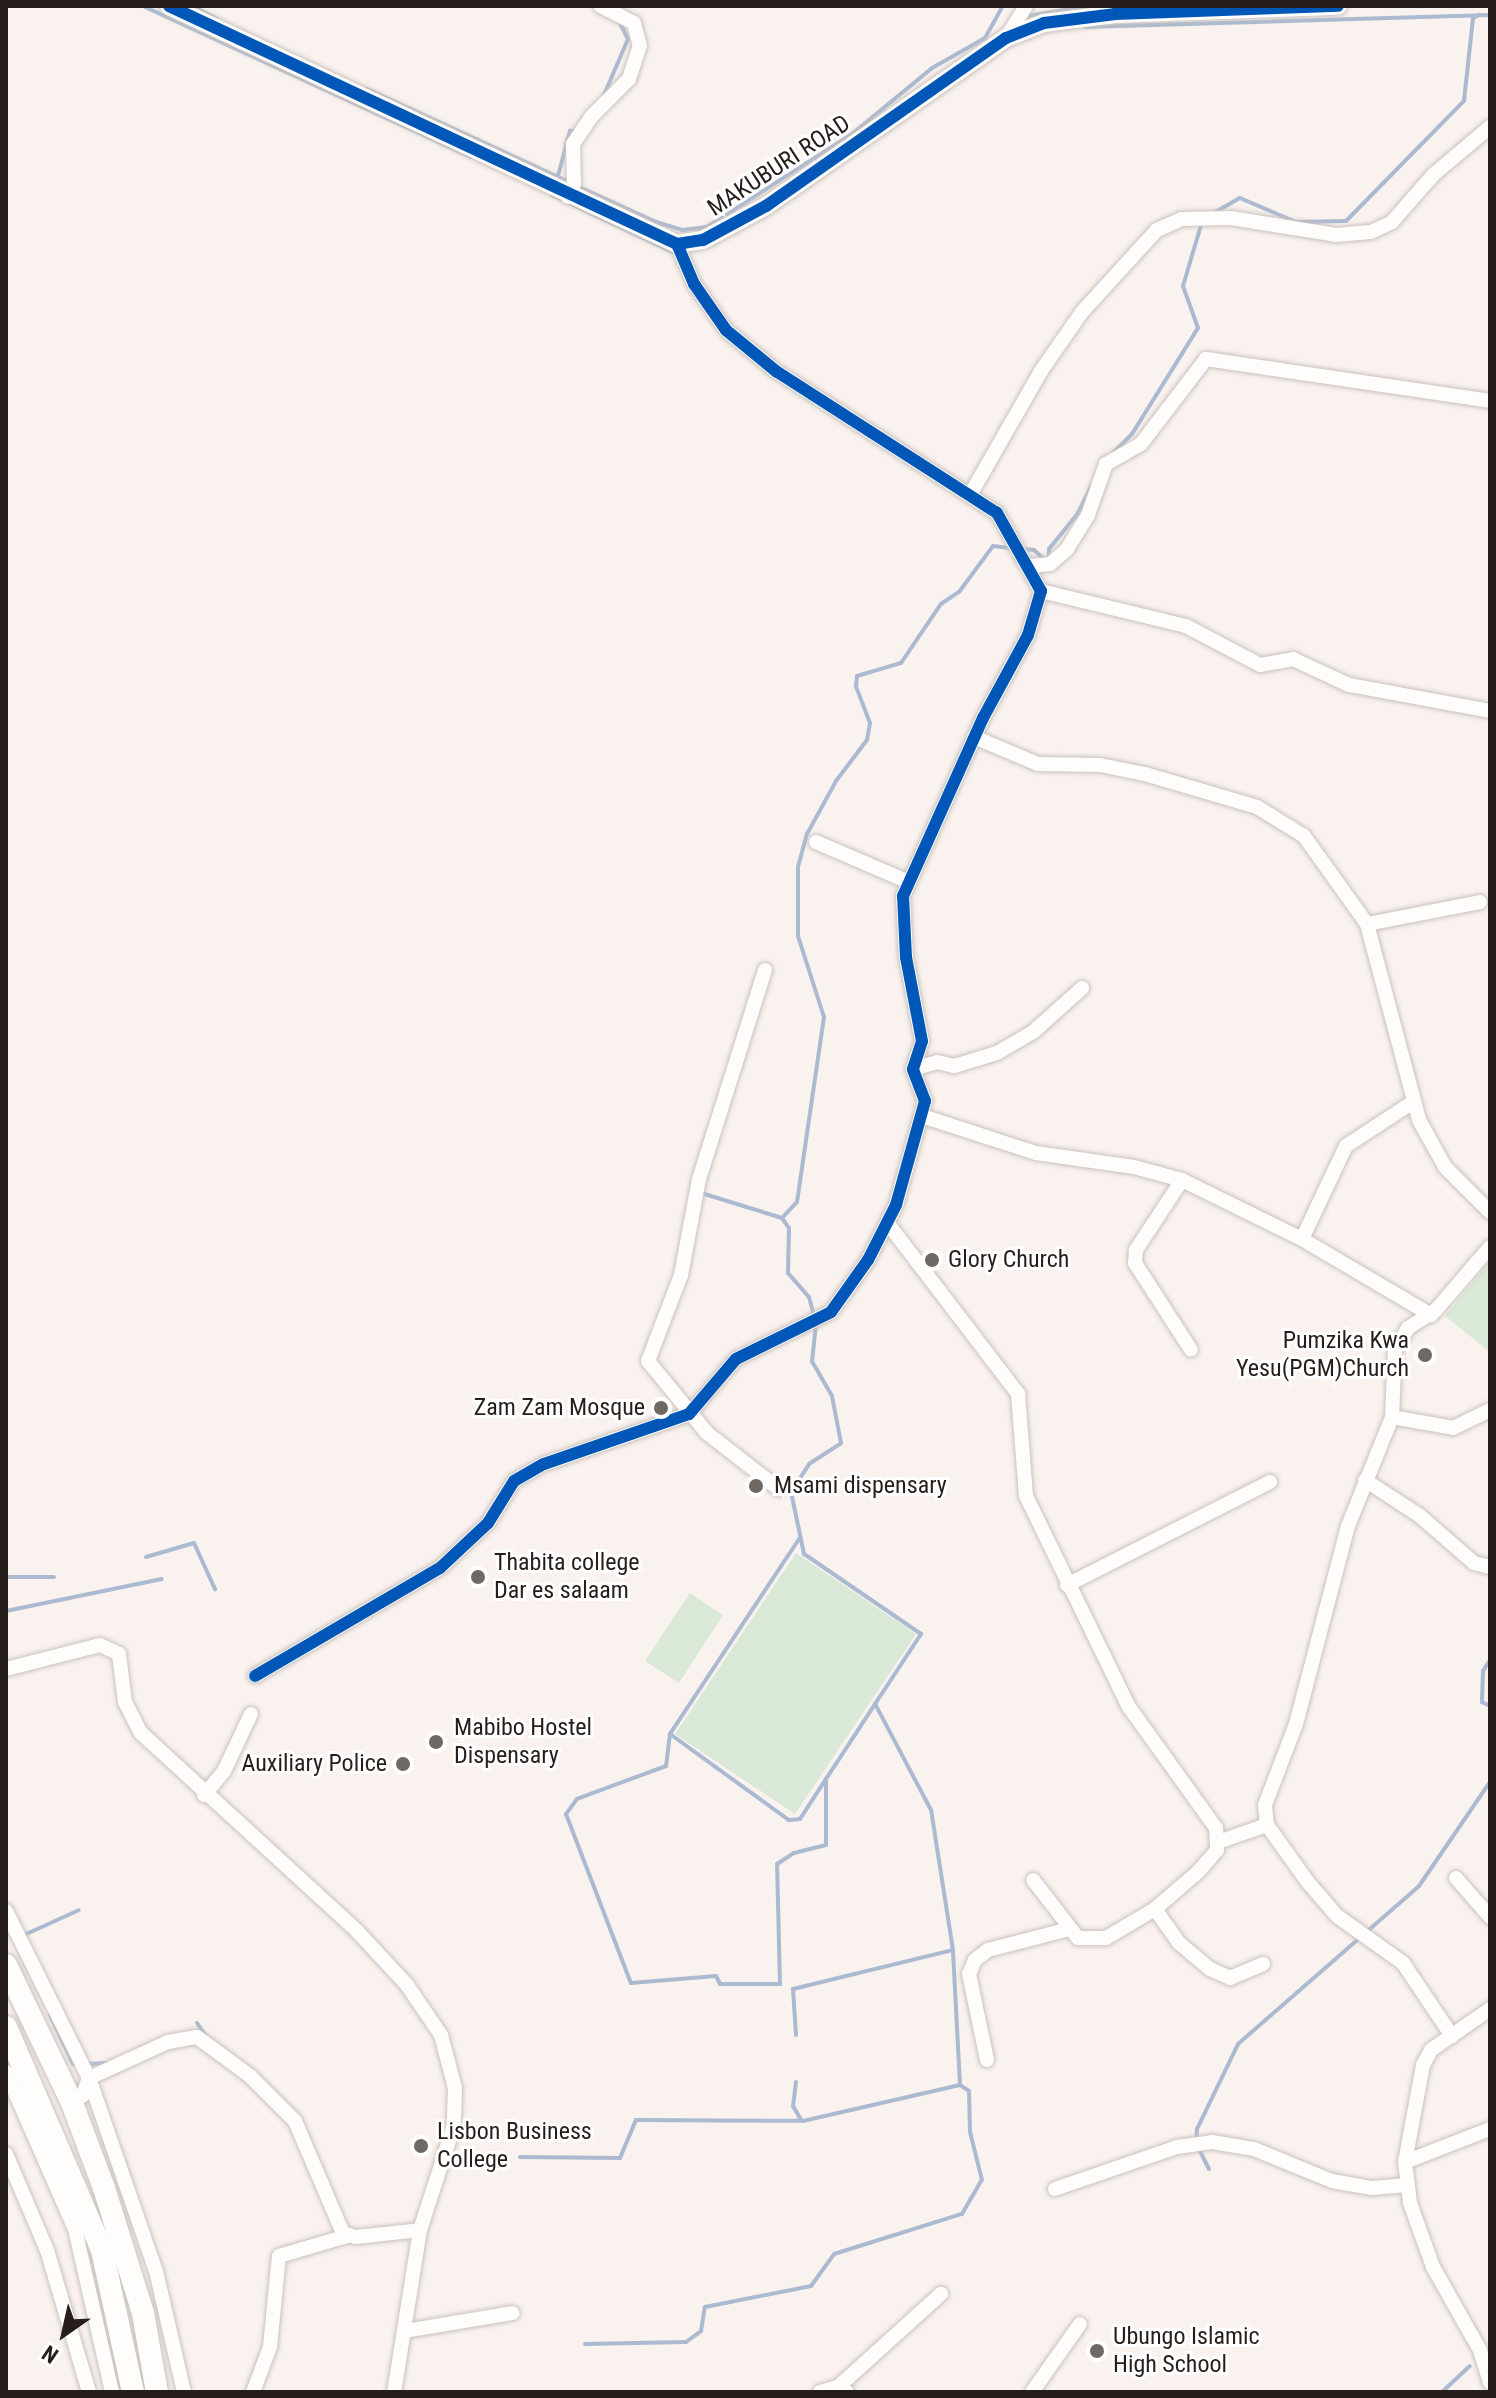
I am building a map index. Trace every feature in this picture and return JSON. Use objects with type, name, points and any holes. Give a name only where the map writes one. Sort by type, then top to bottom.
[{"type":"main road","points":[[6,1965],[72,2103],[126,2253],[157,2392]]},
{"type":"main road","points":[[6,2027],[12,2078],[102,2250],[128,2350],[133,2392]]},
{"type":"street","points":[[568,197],[574,184],[573,144],[591,117],[629,79],[640,46],[634,23],[600,6]]},
{"type":"street","points":[[1006,38],[1026,6]]},
{"type":"street","name":"MAKUBURI ROAD","points":[[677,244],[703,240],[766,206],[1006,38],[1044,23],[1208,8],[1338,6]]},
{"type":"street","points":[[180,8],[568,197],[677,244],[711,313],[756,356],[885,445],[997,513],[1031,566],[1041,591],[1028,635],[974,737],[903,896],[906,957],[922,1041],[913,1069],[925,1101],[889,1225],[831,1312],[736,1359],[689,1414],[544,1464],[514,1481],[488,1523],[440,1568],[255,1676]]},
{"type":"street","points":[[970,495],[1075,322],[1157,230],[1182,219],[1231,218],[1336,235],[1371,232],[1392,222],[1433,175],[1490,127]]},
{"type":"street","points":[[1031,566],[1050,564],[1067,549],[1088,515],[1106,464],[1141,444],[1206,359],[1490,401]]},
{"type":"street","points":[[1041,591],[1186,626],[1260,665],[1293,659],[1349,685],[1490,711]]},
{"type":"street","points":[[974,737],[1038,764],[1125,769],[1273,815],[1304,836],[1367,924],[1413,1102],[1445,1167],[1490,1212]]},
{"type":"street","points":[[816,842],[909,882]]},
{"type":"street","points":[[1367,924],[1480,902]]},
{"type":"street","points":[[765,970],[699,1179],[681,1275],[649,1349],[654,1374],[689,1414],[779,1489]]},
{"type":"street","points":[[913,1069],[937,1062],[954,1066],[997,1053],[1033,1032],[1082,988]]},
{"type":"street","points":[[1302,1239],[1346,1146],[1413,1102]]},
{"type":"street","points":[[922,1116],[1036,1153],[1134,1167],[1182,1180],[1302,1239],[1431,1315]]},
{"type":"street","points":[[1182,1180],[1136,1250],[1135,1263],[1191,1350]]},
{"type":"street","points":[[889,1225],[1018,1394],[1026,1496],[1129,1707],[1204,1807],[1218,1842]]},
{"type":"street","points":[[1452,2036],[1403,1963],[1337,1916],[1267,1825],[1269,1784],[1296,1724],[1348,1526],[1392,1417],[1395,1349],[1408,1328],[1431,1315],[1490,1247]]},
{"type":"street","points":[[1392,1417],[1436,1429],[1470,1424],[1487,1416]]},
{"type":"street","points":[[1365,1480],[1420,1516],[1474,1563],[1490,1567]]},
{"type":"street","points":[[1067,1585],[1270,1482]]},
{"type":"street","points":[[6,1669],[100,1645],[116,1651],[122,1658],[123,1693],[131,1718],[152,1746],[357,1931],[407,1985],[441,2035],[455,2088],[454,2125],[420,2230],[394,2392]]},
{"type":"street","points":[[204,1795],[224,1771],[251,1714]]},
{"type":"street","points":[[1033,1880],[1078,1938],[1095,1941],[1155,1909],[1199,1871],[1218,1842],[1267,1825]]},
{"type":"street","points":[[1456,1878],[1490,1917]]},
{"type":"street","points":[[1155,1909],[1179,1943],[1210,1969],[1230,1978],[1263,1964]]},
{"type":"street","points":[[6,1911],[89,2078],[156,2271],[184,2392]]},
{"type":"street","points":[[987,2060],[969,1974],[975,1960],[988,1950],[1069,1929]]},
{"type":"street","points":[[1486,2017],[1431,2050],[1423,2065],[1405,2162],[1406,2185],[1441,2287],[1480,2350],[1490,2383]]},
{"type":"street","points":[[72,2103],[83,2095],[89,2078],[168,2042],[197,2037],[250,2076],[295,2121],[347,2236]]},
{"type":"street","points":[[12,2078],[75,2229],[112,2392]]},
{"type":"street","points":[[1405,2162],[1490,2129]]},
{"type":"street","points":[[1055,2189],[1177,2147],[1212,2142],[1254,2149],[1332,2181],[1372,2188],[1406,2185]]},
{"type":"street","points":[[6,2154],[47,2250],[89,2392]]},
{"type":"street","points":[[253,2392],[270,2347],[279,2256],[347,2236],[420,2230]]},
{"type":"street","points":[[820,2392],[843,2389],[941,2294]]},
{"type":"street","points":[[405,2331],[512,2313]]},
{"type":"street","points":[[1032,2392],[1080,2324]]},
{"type":"green space","points":[[1490,1261],[1490,1352],[1445,1316]]},
{"type":"green space","points":[[796,1553],[916,1634],[795,1814],[675,1734]]},
{"type":"green space","points":[[690,1593],[723,1615],[679,1683],[645,1661]]},
{"type":"waterway","points":[[143,6],[471,157]]},
{"type":"waterway","points":[[192,6],[217,19]]},
{"type":"waterway","points":[[577,186],[656,222],[683,230],[707,227],[852,134],[932,68],[985,38],[1003,6]]},
{"type":"waterway","points":[[1027,16],[1090,6]]},
{"type":"waterway","points":[[1212,214],[1240,198],[1296,222],[1346,221],[1464,101],[1473,18],[1479,15]]},
{"type":"waterway","points":[[1085,27],[1490,15]]},
{"type":"waterway","points":[[604,95],[628,39],[618,19]]},
{"type":"waterway","points":[[367,89],[569,182]]},
{"type":"waterway","points":[[558,176],[570,131],[577,131]]},
{"type":"waterway","points":[[552,195],[677,254]]},
{"type":"waterway","points":[[1113,453],[1132,434],[1198,328],[1183,286],[1202,222]]},
{"type":"waterway","points":[[1049,560],[1049,549],[1078,513],[1091,486]]},
{"type":"waterway","points":[[698,1192],[782,1218],[797,1202],[824,1017],[798,936],[798,867],[807,834],[836,781],[867,740],[870,723],[856,686],[857,676],[901,663],[941,604],[959,592],[993,546],[1010,548]]},
{"type":"waterway","points":[[1023,549],[1034,550],[1046,561]]},
{"type":"waterway","points":[[782,1218],[789,1228],[788,1273],[809,1297],[814,1316]]},
{"type":"waterway","points":[[585,2344],[686,2342],[701,2331],[705,2307],[811,2286],[834,2254],[962,2214],[982,2180],[970,2132],[969,2091],[960,2085],[953,1950],[931,1810],[875,1704],[921,1634],[804,1554],[791,1492],[809,1464],[841,1443],[832,1396],[812,1362],[816,1325]]},
{"type":"waterway","points":[[799,1539],[670,1734],[666,1766],[577,1799],[566,1814],[631,1983],[716,1976],[720,1984],[780,1984],[777,1864],[794,1853],[826,1845],[826,1779],[875,1704]]},
{"type":"waterway","points":[[146,1557],[194,1543],[215,1589]]},
{"type":"waterway","points":[[6,1577],[54,1577]]},
{"type":"waterway","points":[[6,1611],[162,1579]]},
{"type":"waterway","points":[[1490,1660],[1483,1671],[1482,1702],[1490,1706]]},
{"type":"waterway","points":[[670,1734],[789,1820],[800,1819],[826,1779]]},
{"type":"waterway","points":[[1209,2169],[1196,2143],[1197,2129],[1238,2044],[1419,1886],[1490,1782]]},
{"type":"waterway","points":[[24,1935],[79,1910]]},
{"type":"waterway","points":[[796,2035],[793,1989],[953,1950]]},
{"type":"waterway","points":[[50,2015],[73,2064],[78,2064]]},
{"type":"waterway","points":[[197,2023],[207,2038]]},
{"type":"waterway","points":[[87,2064],[106,2063]]},
{"type":"waterway","points":[[796,2082],[793,2106],[801,2120]]},
{"type":"waterway","points":[[520,2157],[620,2158],[636,2120],[803,2121],[960,2085]]},
{"type":"waterway","points":[[1442,2392],[1470,2366]]},
{"type":"cycle path","points":[[169,6],[677,244],[703,240],[766,206],[1006,38],[1044,23],[1115,14],[1338,6]]},
{"type":"cycle path","points":[[255,1676],[440,1568],[488,1523],[514,1481],[544,1464],[689,1414],[736,1359],[831,1312],[868,1260],[896,1205],[925,1101],[913,1069],[922,1041],[906,957],[903,896],[983,718],[1028,635],[1041,591],[997,513],[777,372],[726,330],[694,284],[677,244]]},
{"type":"place","name":"Glory Church","points":[[932,1260]]},
{"type":"place","name":"Pumzika Kwa Yesu(PGM)Church","points":[[1425,1355]]},
{"type":"place","name":"Zam Zam Mosque","points":[[661,1408]]},
{"type":"place","name":"Msami dispensary","points":[[756,1486]]},
{"type":"place","name":"Thabita college Dar es salaam","points":[[478,1577]]},
{"type":"place","name":"Mabibo Hostel Dispensary","points":[[436,1742]]},
{"type":"place","name":"Auxiliary Police","points":[[403,1764]]},
{"type":"place","name":"Lisbon Business College","points":[[421,2146]]},
{"type":"place","name":"Ubungo Islamic High School","points":[[1097,2351]]}]
